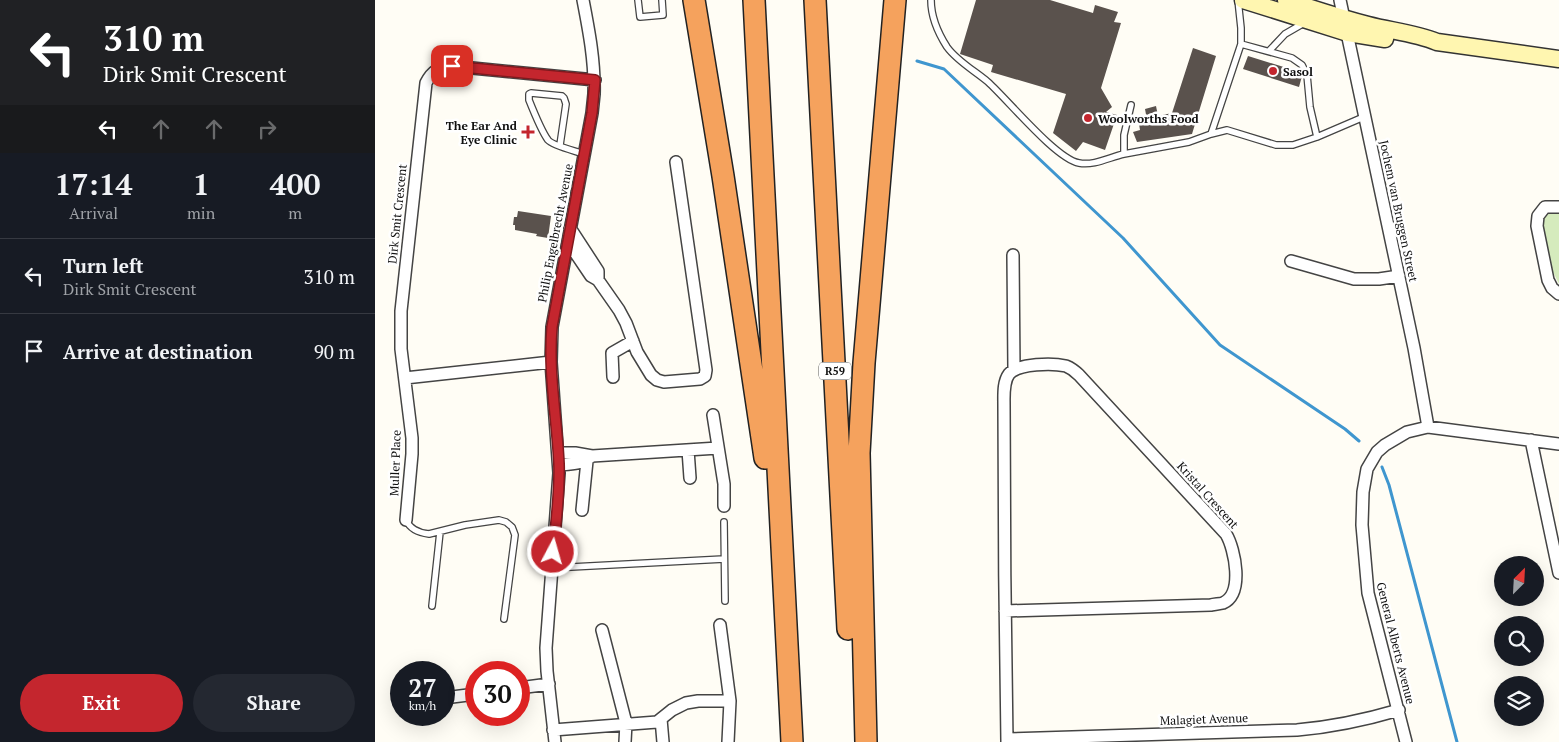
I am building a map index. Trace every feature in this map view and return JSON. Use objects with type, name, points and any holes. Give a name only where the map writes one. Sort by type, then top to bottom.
[{"type":"highway","points":[[694,0],[723,176],[770,497],[782,552]]},
{"type":"highway","points":[[754,0],[792,742]]},
{"type":"highway","name":"R59","points":[[815,0],[854,742]]},
{"type":"highway","points":[[866,742],[859,453],[866,331],[895,0]]},
{"type":"street","name":"Philip Engelbrecht Avenue","points":[[555,742],[546,648],[558,502],[559,459],[551,362],[551,338],[553,315],[592,113],[595,80],[583,0]]},
{"type":"street","points":[[1243,0],[1308,21],[1346,26]]},
{"type":"street","points":[[1286,0],[1346,26],[1390,40],[1437,42],[1559,59]]},
{"type":"street","name":"Jochem van Bruggen Street","points":[[1340,0],[1399,276],[1428,427]]},
{"type":"street","name":"Dirk Smit Crescent","points":[[405,378],[401,349],[401,311],[424,94],[429,77],[437,69],[452,66],[595,80]]},
{"type":"street","points":[[568,242],[591,276],[598,280],[623,317],[637,352],[647,369],[657,380],[664,382],[682,381],[699,379],[705,376],[706,370],[675,162]]},
{"type":"street","points":[[1559,207],[1548,206],[1542,209],[1538,216],[1537,226],[1548,280],[1552,288],[1559,294]]},
{"type":"street","points":[[570,228],[598,271],[598,280]]},
{"type":"street","points":[[1007,740],[1004,405],[1006,381],[1014,370],[1013,255]]},
{"type":"street","points":[[1291,261],[1354,279],[1379,279],[1399,276]]},
{"type":"street","points":[[613,377],[612,353],[633,341]]},
{"type":"street","points":[[405,378],[551,362]]},
{"type":"street","name":"Kristal Crescent","points":[[1005,611],[1211,605],[1222,603],[1228,599],[1233,591],[1235,578],[1233,548],[1221,526],[1079,375],[1070,368],[1058,365],[1022,367],[1014,370]]},
{"type":"street","name":"Muller Place","points":[[405,378],[412,438],[406,520]]},
{"type":"street","points":[[713,415],[724,484],[724,506]]},
{"type":"street","name":"General Alberts Avenue","points":[[1407,742],[1367,587],[1362,525],[1363,492],[1367,470],[1373,457],[1385,445],[1407,432],[1428,427],[1559,444]]},
{"type":"street","points":[[1531,440],[1559,573]]},
{"type":"street","points":[[559,459],[575,464],[589,458],[718,448]]},
{"type":"street","points":[[688,450],[690,478]]},
{"type":"street","points":[[581,510],[589,458]]},
{"type":"street","points":[[720,625],[730,701],[728,742]]},
{"type":"street","points":[[602,630],[626,724],[625,742]]},
{"type":"street","points":[[530,687],[549,684]]},
{"type":"street","points":[[553,730],[657,722],[677,707],[691,701],[730,701]]},
{"type":"street","name":"Malagiet Avenue","points":[[1007,740],[1297,730],[1346,724],[1399,710]]},
{"type":"street","points":[[661,719],[663,742]]},
{"type":"lane","points":[[638,0],[640,17],[663,15],[662,0]]},
{"type":"lane","points":[[931,0],[936,26],[948,48],[988,83],[1047,141],[1074,162],[1093,162],[1124,154],[1189,142],[1211,134],[1231,130],[1281,146],[1297,144],[1366,116]]},
{"type":"lane","points":[[1211,134],[1241,44],[1238,0]]},
{"type":"lane","points":[[1269,51],[1285,34],[1308,21]]},
{"type":"lane","points":[[1241,44],[1295,59],[1304,69],[1307,75],[1310,107],[1317,137]]},
{"type":"lane","points":[[560,145],[566,104],[565,98],[562,96],[529,94],[529,100],[548,140],[560,145],[584,154]]},
{"type":"lane","points":[[1124,154],[1123,135],[1131,105]]},
{"type":"lane","points":[[406,520],[408,525],[418,532],[429,534],[499,520],[506,522],[512,527],[515,536],[504,619]]},
{"type":"lane","points":[[723,522],[725,601]]},
{"type":"lane","points":[[432,606],[440,532]]},
{"type":"lane","points":[[552,568],[724,559]]},
{"type":"green space","points":[[1559,212],[1559,284],[1553,272],[1542,221],[1544,217]]},
{"type":"building","points":[[976,0],[1050,0],[1093,13],[1095,5],[1118,12],[1114,22],[1121,23],[1101,88],[1112,107],[1106,112],[1117,115],[1105,150],[1083,142],[1076,151],[1053,133],[1066,94],[991,72],[993,65],[960,54]]},
{"type":"building","points":[[1193,48],[1216,56],[1192,134],[1137,142],[1133,132],[1140,130],[1139,124],[1147,120],[1145,109],[1156,106],[1158,116],[1172,113]]},
{"type":"building","name":"Sasol","points":[[1248,56],[1300,72],[1302,76],[1299,87],[1243,69]]},
{"type":"building","points":[[518,211],[551,216],[548,238],[515,230],[515,225],[513,225],[514,217],[517,217]]},
{"type":"waterway","points":[[917,61],[944,69],[1123,238],[1220,345],[1345,429],[1359,441]]},
{"type":"waterway","points":[[1382,467],[1389,485],[1457,742]]},
{"type":"place","name":"Sasol","points":[[1273,71]]},
{"type":"place","name":"Woolworths Food","points":[[1088,118]]},
{"type":"place","name":"The Ear And Eye Clinic","points":[[528,132]]},
{"type":"route","points":[[452,66],[595,80],[592,113],[553,315],[551,362],[559,473],[553,552]]}]
